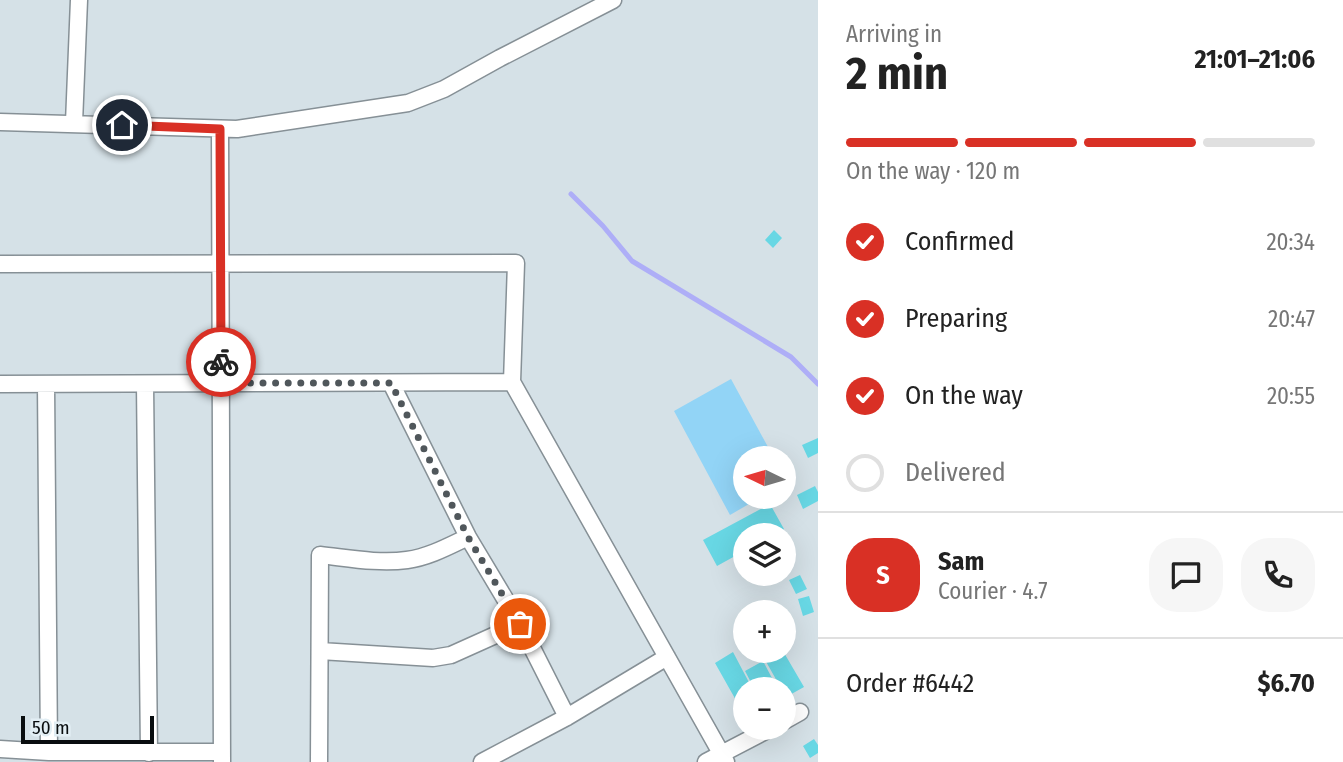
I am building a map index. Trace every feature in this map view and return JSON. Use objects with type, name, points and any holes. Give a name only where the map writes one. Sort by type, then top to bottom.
[{"type":"street","points":[[74,123],[79,0]]},
{"type":"street","points":[[0,122],[220,129],[258,127],[408,103],[444,89],[613,0]]},
{"type":"street","points":[[0,749],[222,757],[220,129]]},
{"type":"street","points":[[0,264],[516,262],[512,382],[724,758]]},
{"type":"street","points":[[0,384],[512,382]]},
{"type":"street","points":[[391,383],[468,537],[520,624],[567,717]]},
{"type":"street","points":[[46,384],[50,752]]},
{"type":"street","points":[[145,384],[149,753]]},
{"type":"street","points":[[319,762],[320,555],[382,561],[408,560],[436,552],[468,537]]},
{"type":"street","points":[[320,651],[433,658],[451,655],[520,624]]},
{"type":"street","points":[[482,762],[567,717],[667,657]]},
{"type":"street","points":[[796,714],[800,712]]},
{"type":"street","points":[[706,762],[724,758],[752,740]]},
{"type":"shaded area","points":[[731,379],[767,446],[733,446],[733,509],[740,509],[730,515],[674,411]]},
{"type":"building","points":[[774,230],[782,238],[773,248],[765,240]]},
{"type":"building","points":[[818,438],[818,453],[808,458],[802,445]]},
{"type":"building","points":[[815,486],[818,501],[803,509],[797,495]]},
{"type":"building","points":[[761,509],[773,509],[781,523],[735,523]]},
{"type":"building","points":[[733,524],[733,557],[717,566],[703,540]]},
{"type":"building","points":[[800,575],[807,589],[796,594],[792,586],[796,586],[796,577]]},
{"type":"building","points":[[809,596],[814,612],[803,616],[798,599]]},
{"type":"building","points":[[733,652],[733,663],[739,663],[746,677],[733,677],[733,695],[715,663]]},
{"type":"building","points":[[764,663],[771,677],[748,677],[745,671]]},
{"type":"building","points":[[767,663],[790,663],[804,687],[796,691],[796,677],[775,677]]},
{"type":"building","points":[[814,739],[818,745],[818,753],[810,758],[803,746]]},
{"type":"waterway","points":[[571,194],[603,226],[632,261],[791,357],[818,384]]},
{"type":"way so far","points":[[221,362],[221,383],[391,383],[468,537],[520,624]]},
{"type":"route","points":[[122,125],[220,129],[221,362]]}]
